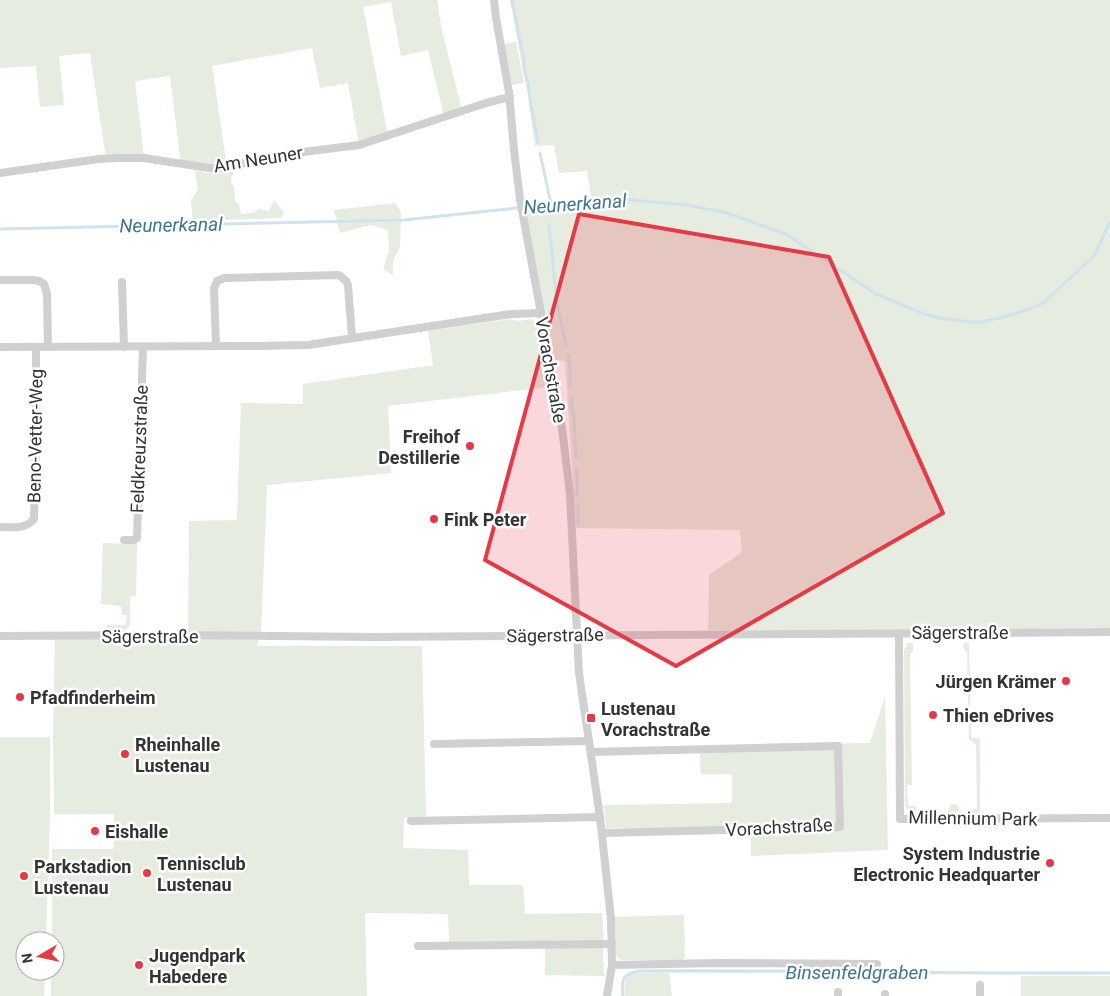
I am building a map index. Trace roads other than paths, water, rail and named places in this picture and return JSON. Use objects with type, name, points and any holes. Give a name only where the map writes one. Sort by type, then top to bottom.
[{"type":"street","name":"Vorachstraße","points":[[494,0],[510,97],[520,199],[567,462],[579,674],[600,817],[608,888],[612,965],[607,996]]},
{"type":"street","name":"Am Neuner","points":[[0,173],[106,158],[144,158],[205,168],[227,168],[287,154],[359,145],[510,97]]},
{"type":"street","points":[[216,346],[214,289],[217,282],[224,278],[340,275],[348,285],[352,338]]},
{"type":"street","points":[[0,280],[33,280],[44,284],[47,294],[48,347]]},
{"type":"street","points":[[122,282],[124,347]]},
{"type":"street","points":[[0,348],[308,345],[511,314],[541,312]]},
{"type":"street","name":"Beno-Vetter-Weg","points":[[0,527],[22,528],[29,525],[34,519],[36,347]]},
{"type":"street","name":"Feldkreuzstraße","points":[[124,540],[134,540],[137,538],[142,347]]},
{"type":"street","name":"Sägerstraße","points":[[0,636],[374,637],[1110,632]]},
{"type":"street","name":"Millennium Park","points":[[899,633],[900,819],[1110,818]]},
{"type":"street","points":[[434,744],[589,742]]},
{"type":"street","name":"Vorachstraße","points":[[591,752],[838,746],[840,827],[602,833]]},
{"type":"street","points":[[411,820],[600,817]]},
{"type":"street","points":[[418,946],[612,944]]},
{"type":"street","points":[[612,965],[877,964]]},
{"type":"street","points":[[980,985],[980,996]]},
{"type":"waterway","points":[[512,0],[538,142]]},
{"type":"waterway","points":[[540,153],[551,204]]},
{"type":"waterway","name":"Neunerkanal","points":[[0,229],[404,220],[611,198],[687,205],[727,213],[786,234],[876,294],[922,313],[939,318],[981,322],[1027,310],[1043,303],[1094,256],[1110,222]]},
{"type":"waterway","points":[[537,206],[542,214]]},
{"type":"waterway","points":[[549,224],[556,294]]},
{"type":"waterway","points":[[558,307],[566,344]]},
{"type":"waterway","points":[[568,354],[570,388]]},
{"type":"waterway","points":[[571,398],[576,458]]},
{"type":"waterway","points":[[577,469],[577,495]]},
{"type":"waterway","points":[[578,505],[578,525]]},
{"type":"waterway","name":"Binsenfeldgraben","points":[[623,996],[622,985],[624,978],[630,973],[640,971],[1110,973]]},
{"type":"place","name":"Freihof Destillerie","points":[[470,446]]},
{"type":"place","name":"Fink Peter","points":[[434,519]]},
{"type":"place","name":"Jürgen Krämer","points":[[1066,681]]},
{"type":"place","name":"Pfadfinderheim","points":[[20,697]]},
{"type":"place","name":"Thien eDrives","points":[[933,715]]},
{"type":"place","name":"Lustenau Vorachstraße","points":[[591,718]]},
{"type":"place","name":"Rheinhalle Lustenau","points":[[125,754]]},
{"type":"place","name":"Eishalle","points":[[95,831]]},
{"type":"place","name":"System Industrie Electronic Headquarter","points":[[1050,863]]},
{"type":"place","name":"Tennisclub Lustenau","points":[[147,873]]},
{"type":"place","name":"Parkstadion Lustenau","points":[[24,876]]},
{"type":"place","name":"Jugendpark Habedere","points":[[139,965]]}]
